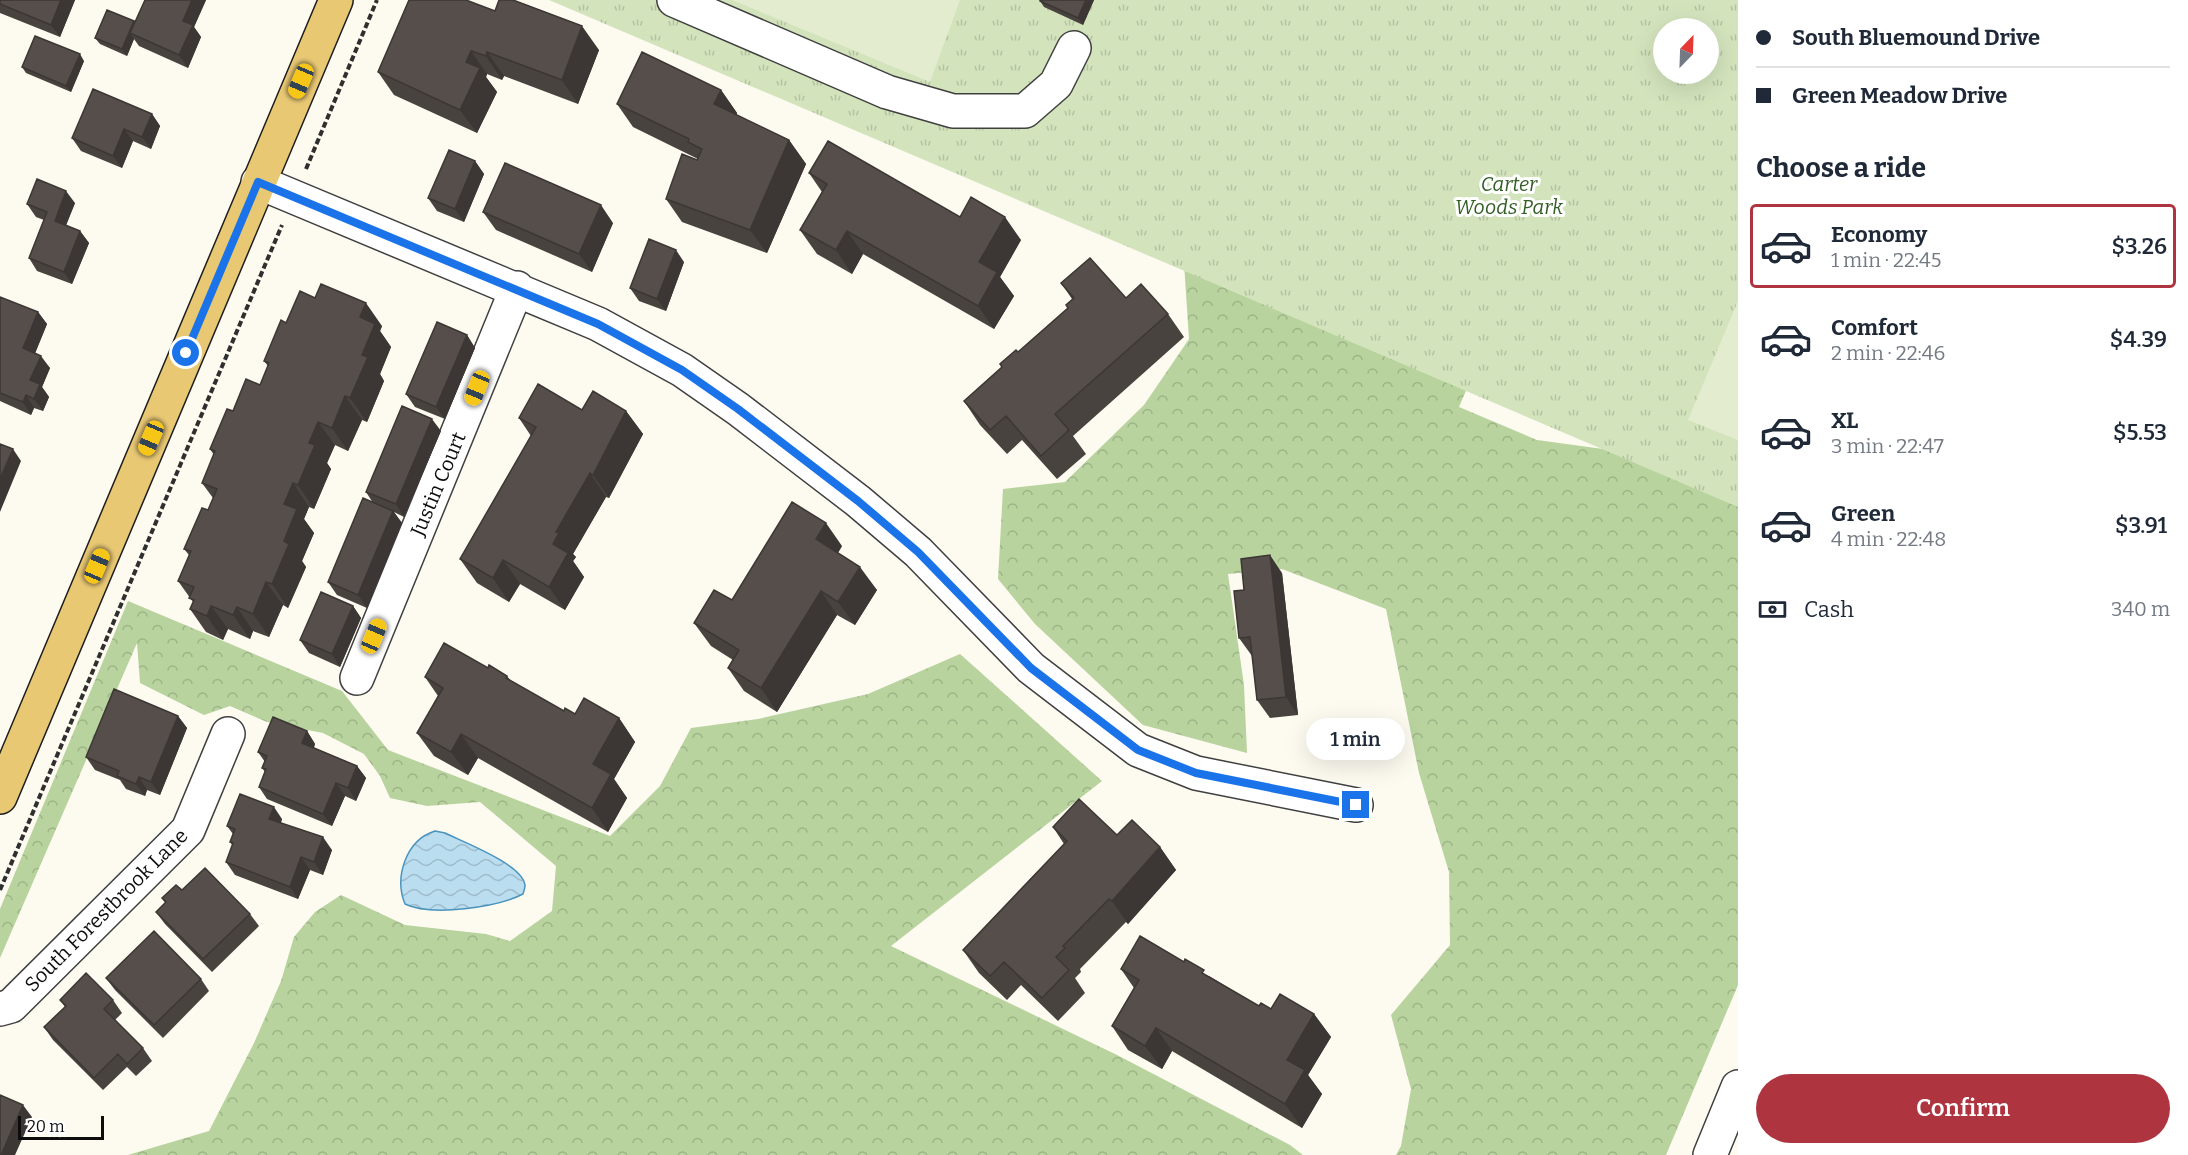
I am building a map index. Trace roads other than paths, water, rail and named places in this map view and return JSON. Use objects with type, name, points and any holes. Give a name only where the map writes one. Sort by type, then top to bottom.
[{"type":"main road","points":[[0,797],[336,0]]},
{"type":"street","points":[[674,0],[887,92],[953,111],[1025,111],[1056,84],[1074,48]]},
{"type":"street","points":[[258,182],[517,288],[646,348],[738,409],[874,515],[918,552],[1031,668],[1138,750],[1196,773],[1356,805]]},
{"type":"street","name":"Justin Court","points":[[357,678],[517,288]]},
{"type":"street","name":"South Forestbrook Lane","points":[[0,1009],[11,1006],[188,830],[228,734]]},
{"type":"street","points":[[1710,1155],[1738,1087]]},
{"type":"water","points":[[435,831],[445,833],[477,848],[514,869],[525,885],[523,894],[498,903],[465,909],[431,910],[405,904],[401,882],[405,861],[417,842]]},
{"type":"park label","name":"Carter Woods Park","points":[[1509,196]]}]
